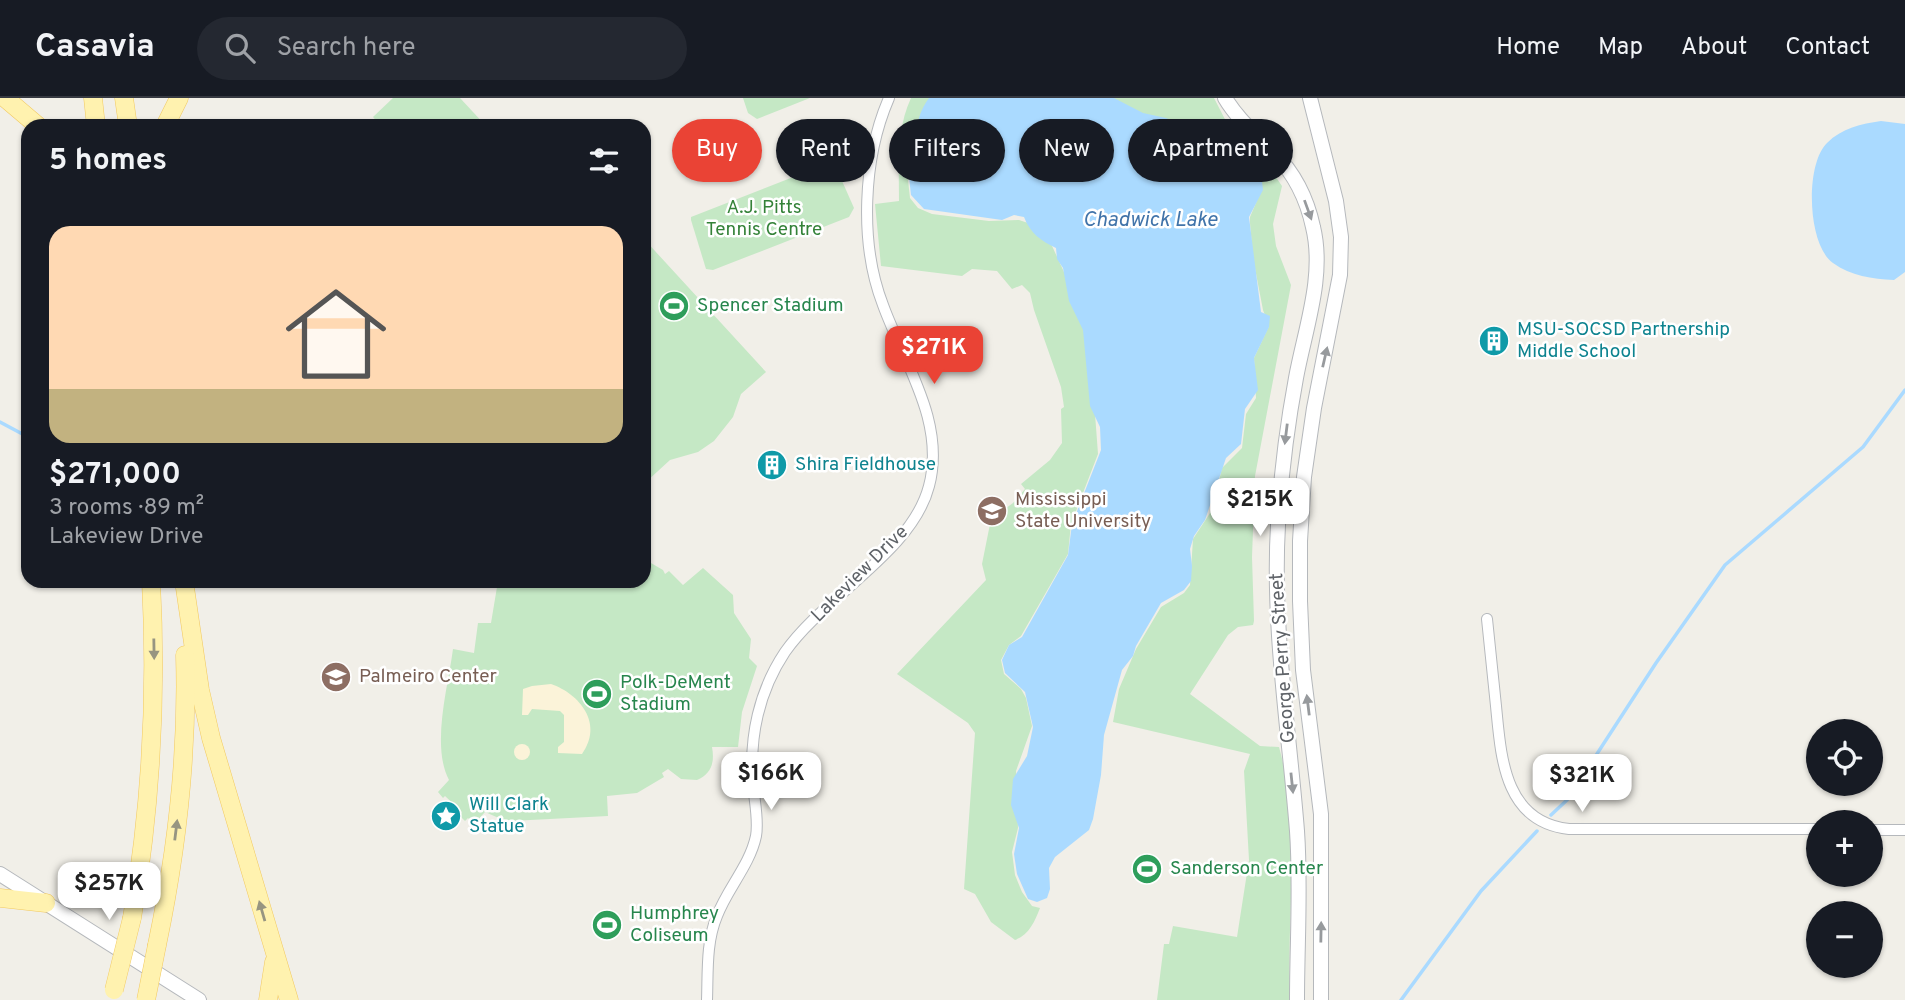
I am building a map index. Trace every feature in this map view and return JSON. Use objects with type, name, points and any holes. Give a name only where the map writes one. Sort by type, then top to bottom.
[{"type":"main road","points":[[5,98],[30,119]]},
{"type":"main road","points":[[93,98],[95,119]]},
{"type":"main road","points":[[124,98],[127,119]]},
{"type":"main road","points":[[168,119],[179,98]]},
{"type":"main road","points":[[113,995],[132,918],[146,828],[154,655],[151,588]]},
{"type":"main road","points":[[146,1000],[171,870],[183,758],[186,665],[184,588]]},
{"type":"main road","points":[[185,588],[200,690],[211,738],[289,1000]]},
{"type":"main road","points":[[0,898],[46,903]]},
{"type":"main road","points":[[268,1000],[274,954]]},
{"type":"street","name":"Lakeview Drive","points":[[707,1000],[708,958],[714,924],[751,853],[756,834],[751,757],[756,720],[768,685],[786,651],[814,619],[903,535],[929,487],[933,453],[928,413],[881,302],[870,243],[867,207],[873,142],[889,98]]},
{"type":"street","name":"George Perry Street","points":[[1225,98],[1235,114],[1275,153],[1293,176],[1310,213],[1316,243],[1315,282],[1288,417],[1282,466],[1276,583],[1299,868],[1297,1000]]},
{"type":"street","name":"George Perry Street","points":[[1310,98],[1336,201],[1341,247],[1335,305],[1308,447],[1300,541],[1303,670],[1321,814],[1321,1000]]},
{"type":"street","points":[[1487,619],[1505,775],[1518,799],[1552,828],[1806,830]]},
{"type":"street","points":[[1883,830],[1905,830]]},
{"type":"street","points":[[0,874],[199,1000]]},
{"type":"green space","points":[[393,98],[460,98],[480,119],[375,119],[373,117]]},
{"type":"green space","points":[[743,98],[810,98],[757,119],[748,113]]},
{"type":"green space","points":[[911,98],[931,98],[919,119],[904,119]]},
{"type":"green space","points":[[1111,98],[1214,98],[1225,119],[1149,119]]},
{"type":"green space","name":"A.J. Pitts Tennis Centre","points":[[780,182],[843,182],[854,208],[849,217],[713,270],[706,269],[691,217]]},
{"type":"green space","points":[[899,182],[908,182],[910,198],[918,208],[932,214],[989,221],[1019,220],[1034,225],[1047,235],[1075,296],[1091,360],[1098,454],[1071,524],[1068,554],[1021,636],[1009,645],[1001,660],[1004,674],[1021,689],[1026,698],[1032,726],[1016,771],[1018,828],[1012,852],[1015,875],[1022,892],[1032,906],[1040,908],[1028,931],[1015,940],[991,922],[975,894],[964,889],[975,733],[968,723],[897,674],[986,580],[982,564],[991,519],[1013,503],[1025,489],[1021,484],[1050,460],[1062,443],[1061,409],[1064,407],[1061,387],[1030,293],[1022,285],[1012,289],[997,271],[972,269],[962,276],[881,266],[875,204],[899,201]]},
{"type":"green space","points":[[1247,182],[1279,182],[1282,186],[1273,224],[1276,246],[1291,285],[1255,476],[1252,557],[1254,621],[1253,625],[1238,627],[1228,635],[1190,694],[1260,746],[1279,747],[1286,778],[1292,841],[1290,1000],[1157,1000],[1164,944],[1169,944],[1173,926],[1237,937],[1249,860],[1244,771],[1250,754],[1113,722],[1119,689],[1136,649],[1161,607],[1184,593],[1190,585],[1193,539],[1212,510],[1222,468],[1242,448],[1246,414],[1256,398],[1254,358],[1269,326],[1263,310],[1253,258],[1250,223],[1261,191]]},
{"type":"green space","name":"Spencer Stadium","points":[[651,247],[766,372],[741,394],[733,417],[714,441],[698,452],[670,460],[651,477]]},
{"type":"green space","name":"Polk-DeMent Stadium","points":[[651,563],[665,574],[669,571],[683,585],[703,568],[733,595],[734,613],[751,639],[749,658],[757,666],[742,712],[738,747],[712,747],[711,767],[706,775],[697,780],[681,779],[668,769],[662,773],[664,777],[637,793],[607,796],[608,816],[511,821],[485,812],[474,824],[468,818],[465,821],[459,815],[462,812],[438,792],[449,780],[441,751],[442,716],[453,649],[474,653],[478,623],[491,623],[497,588],[651,588]]},
{"type":"sand","points":[[551,684],[571,695],[586,711],[591,732],[582,754],[558,753],[558,747],[564,742],[564,715],[560,711],[532,709],[528,715],[522,715],[523,689]]},
{"type":"sand","points":[[522,744],[528,746],[528,758],[522,760],[516,758],[514,752],[516,746]]},
{"type":"water","name":"Chadwick Lake","points":[[929,98],[1114,98],[1143,113],[1168,119],[1128,119],[1128,182],[1262,182],[1263,190],[1249,217],[1261,312],[1270,316],[1269,327],[1254,358],[1258,390],[1245,409],[1241,444],[1226,458],[1205,520],[1194,536],[1190,549],[1191,581],[1184,590],[1161,603],[1133,656],[1122,670],[1104,735],[1101,775],[1089,830],[1055,857],[1049,868],[1050,889],[1047,898],[1037,902],[1028,899],[1017,874],[1014,854],[1019,828],[1011,805],[1013,779],[1027,756],[1033,727],[1025,692],[1005,673],[1002,660],[1009,645],[1022,637],[1068,555],[1072,524],[1101,450],[1100,427],[1090,406],[1083,330],[1069,301],[1056,248],[1037,236],[1024,217],[1014,215],[1002,220],[924,209],[911,195],[910,182],[1005,182],[1005,119],[919,119]]},
{"type":"water","points":[[1881,121],[1905,124],[1905,272],[1894,280],[1862,276],[1833,263],[1824,254],[1818,240],[1812,204],[1815,168],[1827,143],[1852,128]]},
{"type":"waterway","points":[[1551,815],[1567,800],[1656,663],[1725,565],[1863,447],[1905,390]]},
{"type":"waterway","points":[[0,422],[21,433]]},
{"type":"waterway","points":[[1401,1000],[1481,891],[1537,831]]},
{"type":"place","name":"Spencer Stadium","points":[[674,306]]},
{"type":"place","name":"MSU-SOCSD Partnership Middle School","points":[[1494,341]]},
{"type":"place","name":"Shira Fieldhouse","points":[[772,465]]},
{"type":"place","name":"Mississippi State University","points":[[992,511]]},
{"type":"place","name":"Palmeiro Center","points":[[336,677]]},
{"type":"place","name":"Polk-DeMent Stadium","points":[[597,694]]},
{"type":"place","name":"Will Clark Statue","points":[[446,816]]},
{"type":"place","name":"Sanderson Center","points":[[1147,869]]},
{"type":"place","name":"Humphrey Coliseum","points":[[607,925]]}]
